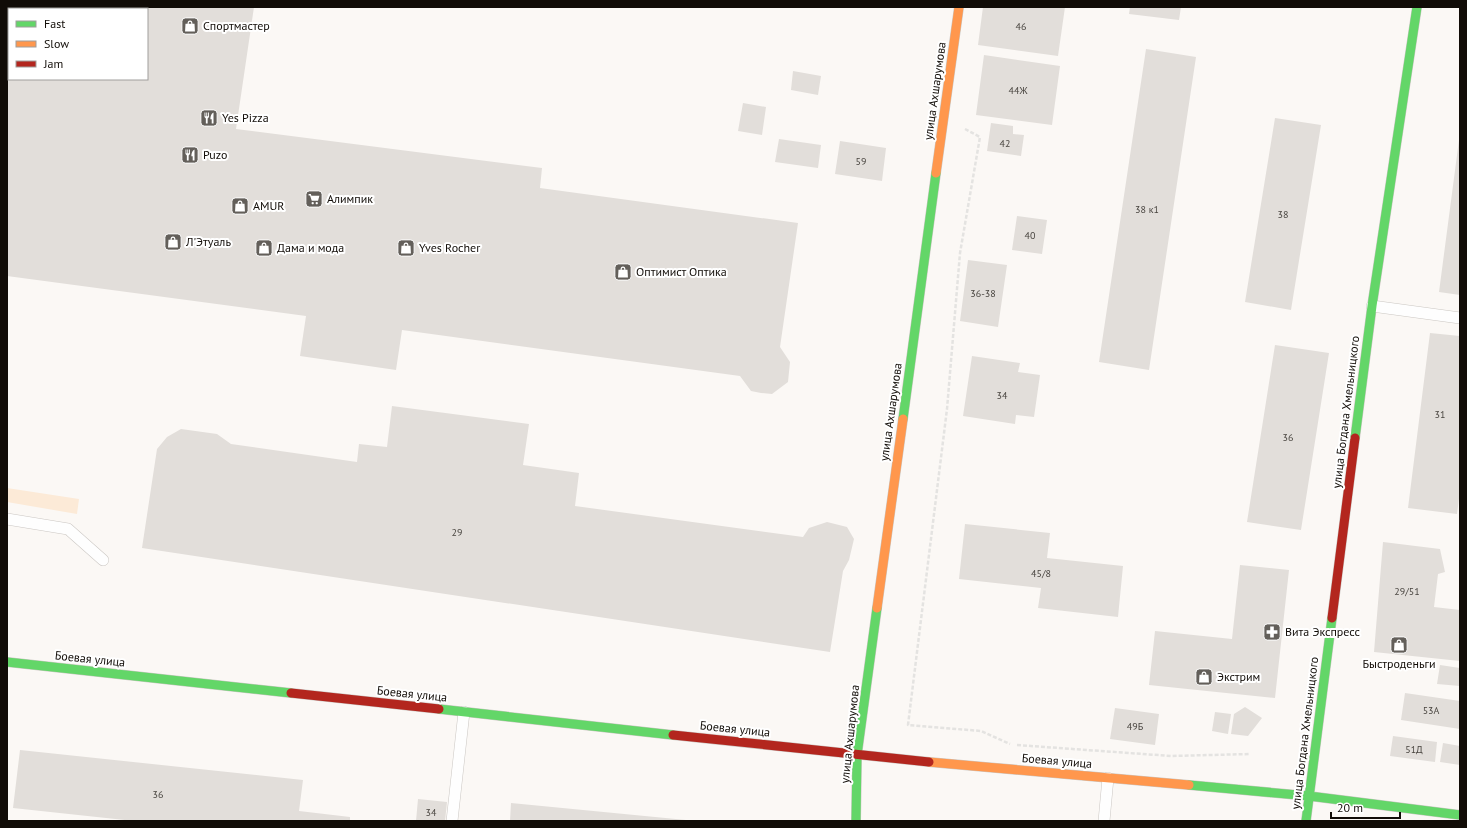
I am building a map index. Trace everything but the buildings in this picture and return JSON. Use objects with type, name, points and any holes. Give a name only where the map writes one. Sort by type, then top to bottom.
[{"type":"main road","name":"улица Ахшарумова","points":[[856,821],[857,755],[958,7]]},
{"type":"main road","name":"улица Богдана Хмельницкого","points":[[1306,821],[1372,306],[1417,7]]},
{"type":"main road","name":"Боевая улица","points":[[7,662],[857,755],[1309,796],[1460,815]]},
{"type":"lane","points":[[1372,306],[1460,318]]},
{"type":"lane","points":[[7,519],[68,529],[103,560]]},
{"type":"lane","points":[[452,821],[464,712]]},
{"type":"lane","points":[[1104,821],[1108,778]]},
{"type":"path","points":[[964,128],[980,137],[960,253],[947,409],[908,725],[981,731],[1007,744],[1171,756],[1250,754]]},
{"type":"shaded area","points":[[7,488],[79,499],[77,514],[7,502]]},
{"type":"traffic: fast","points":[[1355,438],[1372,306],[1417,7]]},
{"type":"traffic: fast","points":[[903,419],[936,173]]},
{"type":"traffic: fast","points":[[856,821],[857,755],[877,608]]},
{"type":"traffic: fast","points":[[1306,821],[1332,618]]},
{"type":"traffic: fast","points":[[7,662],[291,693]]},
{"type":"traffic: fast","points":[[439,709],[673,735]]},
{"type":"traffic: fast","points":[[1189,785],[1309,796],[1460,815]]},
{"type":"traffic: slow","points":[[936,173],[959,7]]},
{"type":"traffic: slow","points":[[877,608],[903,419]]},
{"type":"traffic: slow","points":[[929,762],[1189,785]]},
{"type":"traffic: jam","points":[[1332,618],[1355,438]]},
{"type":"traffic: jam","points":[[291,693],[439,709]]},
{"type":"traffic: jam","points":[[673,735],[929,762]]},
{"type":"place","name":"Спортмастер","points":[[190,26]]},
{"type":"place","name":"Yes Pizza","points":[[209,118]]},
{"type":"place","name":"Puzo","points":[[190,155]]},
{"type":"place","name":"Алимпик","points":[[314,199]]},
{"type":"place","name":"AMUR","points":[[240,206]]},
{"type":"place","name":"Л'Этуаль","points":[[173,242]]},
{"type":"place","name":"Дама и мода","points":[[264,248]]},
{"type":"place","name":"Yves Rocher","points":[[406,248]]},
{"type":"place","name":"Оптимист Оптика","points":[[623,272]]},
{"type":"place","name":"Вита Экспресс","points":[[1272,632]]},
{"type":"place","name":"Быстроденьги","points":[[1399,645]]},
{"type":"place","name":"Экстрим","points":[[1204,677]]}]
